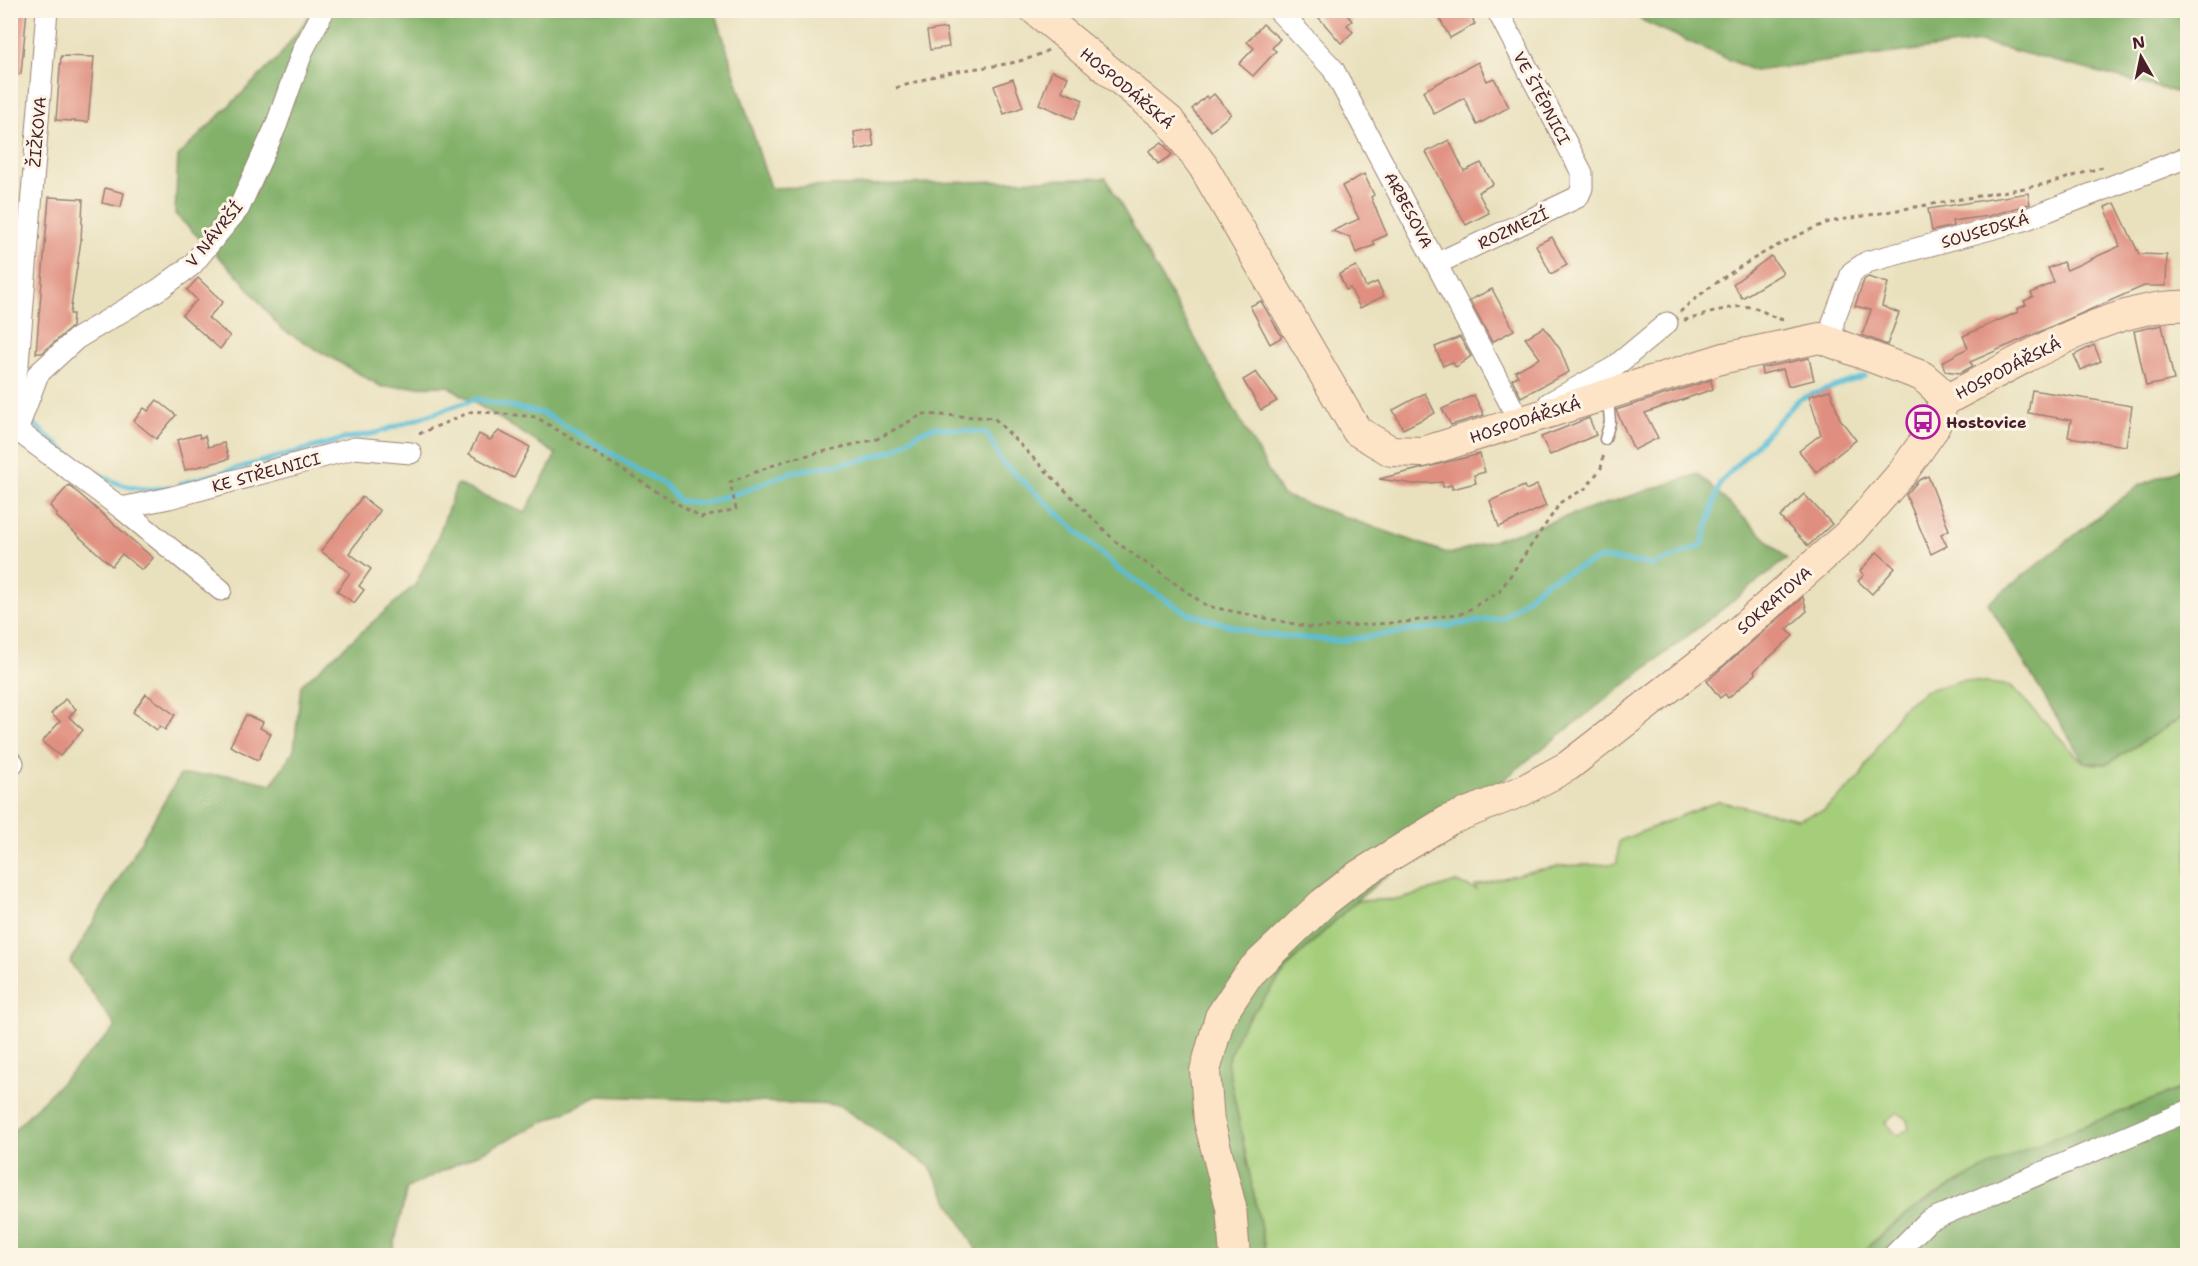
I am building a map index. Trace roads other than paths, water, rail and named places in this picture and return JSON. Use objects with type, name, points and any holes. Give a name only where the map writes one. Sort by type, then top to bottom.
[{"type":"street","name":"ŽIŽKOVA","points":[[10,397],[18,364],[47,10]]},
{"type":"street","name":"V NÁVRŠÍ","points":[[14,427],[38,374],[76,339],[161,288],[192,265],[239,208],[276,126],[303,50],[324,10]]},
{"type":"street","name":"HOSPODÁŘSKÁ","points":[[1035,10],[1169,120],[1203,166],[1358,430],[1391,451],[1423,452],[1724,358],[1820,338],[1922,376],[1936,388],[1944,401],[2060,340],[2164,305],[2187,306]]},
{"type":"street","name":"ARBESOVA","points":[[1278,10],[1333,69],[1524,421]]},
{"type":"street","name":"VE ŠTĚPNICI","points":[[1497,10],[1582,173],[1582,188]]},
{"type":"street","name":"SOUSEDSKÁ","points":[[1833,343],[1833,322],[1852,272],[1867,262],[2024,220],[2187,157]]},
{"type":"street","name":"ROZMEZÍ","points":[[1438,263],[1578,197],[1582,188]]},
{"type":"street","points":[[1524,421],[1552,401],[1612,368],[1667,323]]},
{"type":"street","name":"SOKRATOVA","points":[[1235,1256],[1231,1207],[1209,1121],[1205,1071],[1220,1017],[1249,973],[1323,903],[1359,875],[1449,820],[1522,791],[1568,766],[1714,653],[1852,531],[1903,472],[1934,428],[1944,401]]},
{"type":"street","points":[[14,427],[121,508],[221,590]]},
{"type":"street","name":"KE STŘELNICI","points":[[121,508],[169,498],[355,448],[414,444]]},
{"type":"street","points":[[1893,1256],[1928,1221],[2187,1111]]},
{"type":"lane","points":[[1605,439],[1610,422],[1607,393]]},
{"type":"waterway","points":[[180,484],[344,439],[376,433],[476,399],[545,414],[665,485],[679,501],[704,503],[744,491],[791,472],[863,460],[894,450],[920,432],[934,427],[987,433],[1001,461],[1120,571],[1187,613],[1259,634],[1338,641],[1503,618],[1547,581],[1601,558],[1655,565],[1702,545],[1720,483],[1799,399],[1865,376]]},
{"type":"waterway","points":[[27,418],[74,458],[110,480],[148,489],[169,487]]},
{"type":"place","name":"Hostovice","points":[[1923,422]]}]
